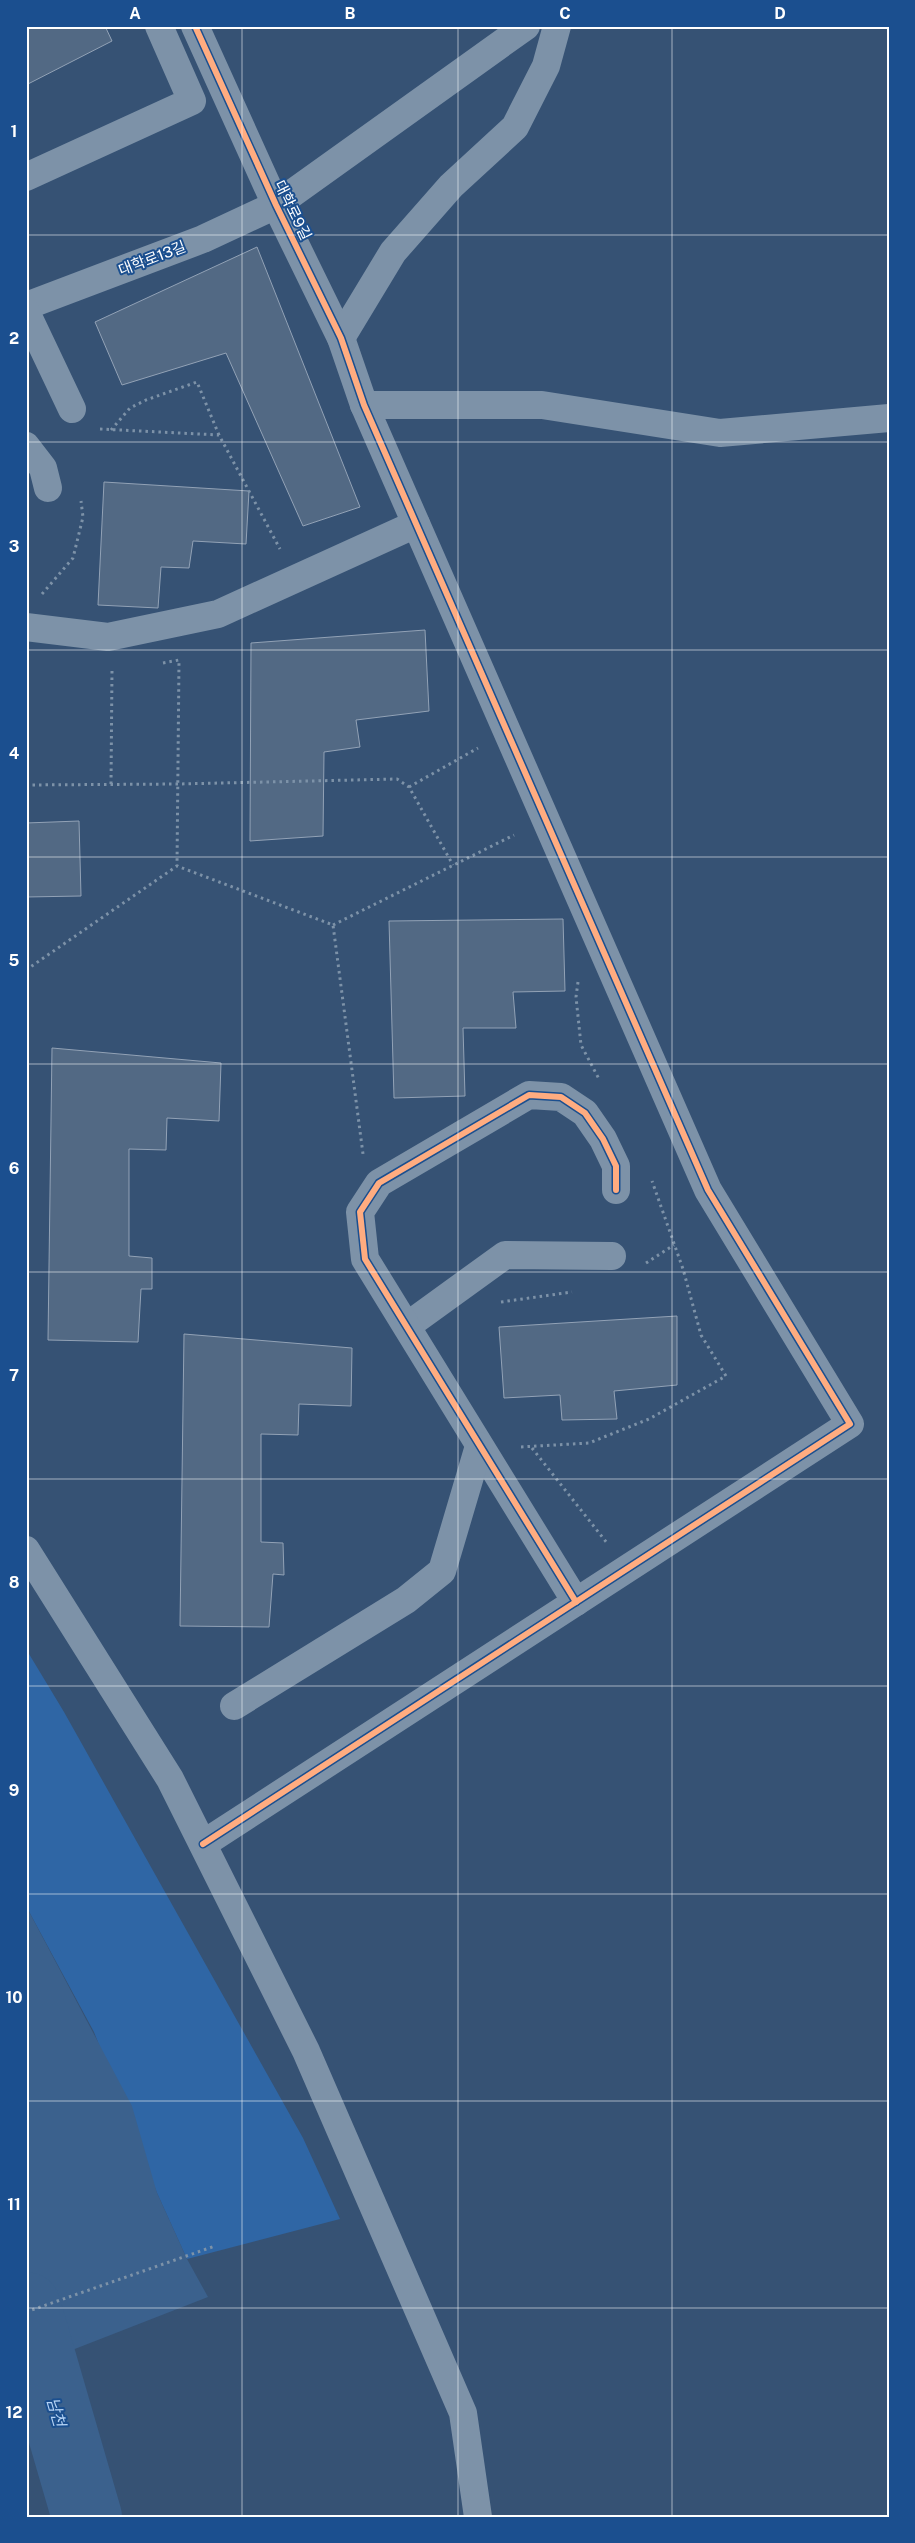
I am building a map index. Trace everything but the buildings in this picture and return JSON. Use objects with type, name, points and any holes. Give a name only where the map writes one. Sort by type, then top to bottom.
[{"type":"street","points":[[26,177],[192,101],[159,26]]},
{"type":"street","name":"대학로9길","points":[[195,26],[276,205],[341,338],[364,406],[708,1190],[850,1424],[627,1569]]},
{"type":"street","name":"대학로13길","points":[[26,306],[203,239],[276,205],[526,26]]},
{"type":"street","points":[[341,338],[393,252],[451,186],[514,127],[546,66],[557,26]]},
{"type":"street","points":[[26,312],[72,409]]},
{"type":"street","points":[[364,406],[542,406],[720,433],[889,418]]},
{"type":"street","points":[[26,446],[43,468],[48,488]]},
{"type":"street","points":[[26,627],[108,637],[218,614],[416,524]]},
{"type":"street","points":[[576,1602],[365,1259],[360,1212],[379,1183],[529,1095],[561,1097],[584,1113],[603,1139],[616,1166],[616,1190]]},
{"type":"street","points":[[407,1326],[504,1255],[612,1256]]},
{"type":"street","points":[[234,1706],[406,1600],[442,1571],[479,1446]]},
{"type":"street","points":[[26,1550],[170,1780],[306,2051],[463,2413],[478,2517]]},
{"type":"street","points":[[203,1844],[627,1569]]},
{"type":"path","points":[[111,430],[130,408],[146,400],[196,382],[219,434],[296,578]]},
{"type":"path","points":[[93,429],[219,434]]},
{"type":"path","points":[[160,664],[179,660],[177,866]]},
{"type":"path","points":[[104,669],[117,670]]},
{"type":"path","points":[[111,784],[112,670]]},
{"type":"path","points":[[409,787],[483,745]]},
{"type":"path","points":[[26,785],[397,779],[409,787],[453,865]]},
{"type":"path","points":[[177,866],[333,925],[545,819]]},
{"type":"path","points":[[26,970],[177,866]]},
{"type":"path","points":[[333,925],[369,1199]]},
{"type":"path","points":[[641,1266],[674,1245]]},
{"type":"path","points":[[494,1303],[578,1291]]},
{"type":"path","points":[[479,1446],[532,1448],[589,1443],[649,1419],[726,1376]]},
{"type":"path","points":[[532,1448],[627,1569]]},
{"type":"path","points":[[26,2312],[216,2246]]},
{"type":"shaded area","points":[[26,1649],[64,1712],[303,2138],[340,2219],[187,2259],[157,2193],[94,2032],[26,1906]]},
{"type":"shaded area","points":[[26,1906],[132,2106],[157,2193],[187,2259],[208,2297],[26,2368]]},
{"type":"waterway","name":"남천","points":[[26,2307],[87,2517]]},
{"type":"cycle path","points":[[195,26],[276,205],[341,338],[364,405],[708,1190],[850,1424],[203,1844]]},
{"type":"cycle path","points":[[576,1602],[365,1259],[360,1212],[379,1183],[529,1095],[561,1097],[585,1113],[603,1139],[616,1166],[616,1190]]}]
